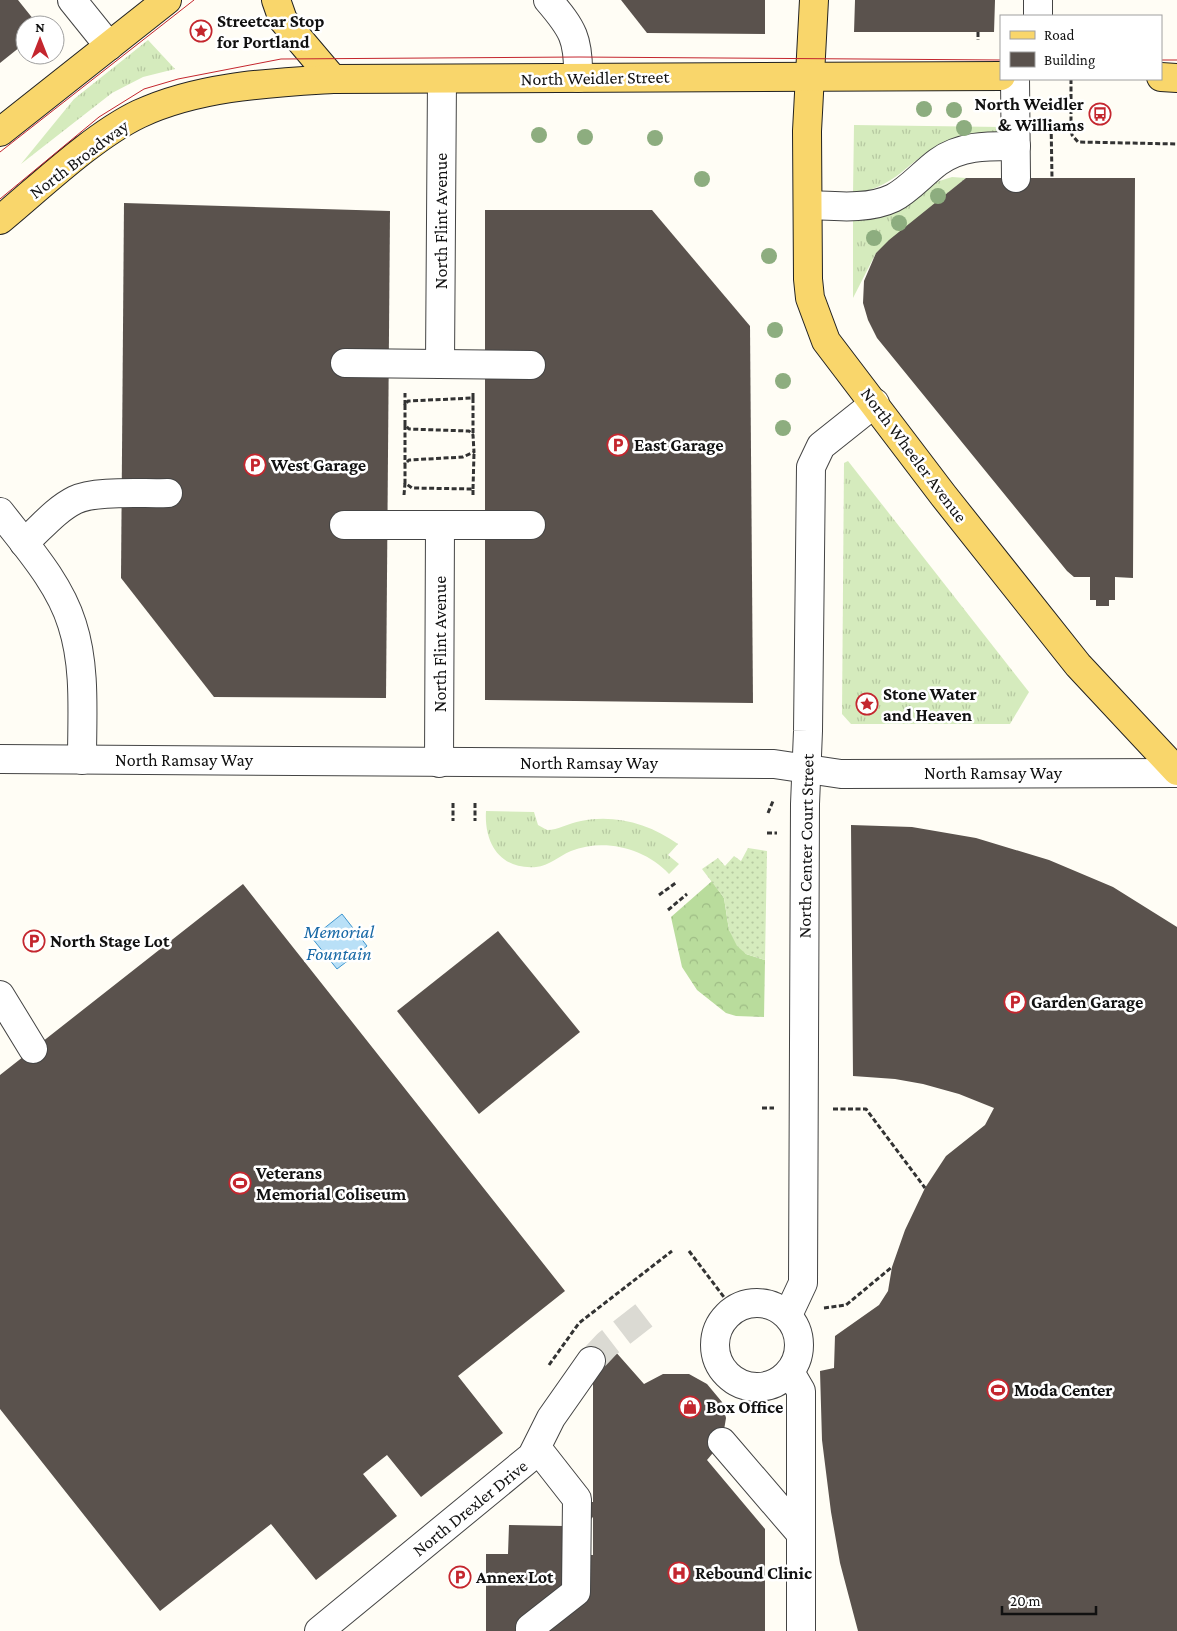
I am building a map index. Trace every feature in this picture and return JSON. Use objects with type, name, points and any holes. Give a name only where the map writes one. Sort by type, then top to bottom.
[{"type":"main road","points":[[0,132],[167,0]]},
{"type":"main road","points":[[276,0],[283,20],[333,79]]},
{"type":"main road","name":"North Wheeler Avenue","points":[[814,0],[812,76],[807,131],[808,279],[810,298],[826,341],[875,403],[943,495],[1078,665],[1177,772]]},
{"type":"main road","name":"North Weidler Street","points":[[191,97],[258,84],[333,79],[1000,76]]},
{"type":"main road","points":[[1162,77],[1177,78]]},
{"type":"main road","name":"North Broadway","points":[[0,220],[122,123],[154,108],[191,97]]},
{"type":"street","points":[[72,0],[109,46]]},
{"type":"street","points":[[548,0],[567,23],[575,38],[579,57],[578,78]]},
{"type":"street","points":[[1038,0],[1038,15]]},
{"type":"street","name":"North Flint Avenue","points":[[440,364],[442,79]]},
{"type":"street","points":[[1015,80],[1016,178]]},
{"type":"street","points":[[808,205],[860,205],[893,198],[939,161],[954,153],[985,146],[1016,146]]},
{"type":"street","points":[[345,363],[531,365]]},
{"type":"street","name":"North Center Court Street","points":[[788,1315],[803,1282],[811,467],[821,446],[875,403]]},
{"type":"street","points":[[24,543],[60,510],[76,499],[102,495],[168,493]]},
{"type":"street","points":[[2,519],[41,565],[64,602],[72,623],[82,682],[82,760]]},
{"type":"street","points":[[344,525],[531,524]]},
{"type":"street","name":"North Flint Avenue","points":[[439,762],[440,525]]},
{"type":"street","name":"North Ramsay Way","points":[[0,759],[774,764],[841,774],[1177,772]]},
{"type":"street","points":[[0,995],[33,1049]]},
{"type":"street","points":[[757,1302],[771,1304],[788,1315],[795,1324],[800,1338],[797,1362],[790,1372],[773,1384],[752,1387],[737,1382],[726,1374],[719,1364],[715,1350],[716,1335],[723,1320],[733,1309],[757,1302]]},
{"type":"street","name":"North Drexler Drive","points":[[319,1631],[523,1465],[537,1448],[551,1418],[592,1360]]},
{"type":"street","points":[[790,1372],[801,1391],[801,1631]]},
{"type":"street","points":[[722,1442],[801,1534]]},
{"type":"street","points":[[530,1631],[530,1628],[576,1592],[577,1499],[537,1448]]},
{"type":"path","points":[[978,32],[978,40]]},
{"type":"path","points":[[1070,80],[1071,130],[1072,135],[1078,142],[1177,144]]},
{"type":"path","points":[[1051,118],[1052,178]]},
{"type":"path","points":[[473,391],[473,499]]},
{"type":"path","points":[[473,398],[408,400],[405,405],[405,483],[408,487],[473,489]]},
{"type":"path","points":[[405,425],[415,430],[464,430],[473,434]]},
{"type":"path","points":[[405,464],[409,460],[464,457],[474,452]]},
{"type":"path","points":[[768,813],[774,801]]},
{"type":"path","points":[[453,803],[453,821]]},
{"type":"path","points":[[474,803],[474,821]]},
{"type":"path","points":[[660,895],[677,882]]},
{"type":"path","points":[[668,910],[687,894]]},
{"type":"path","points":[[878,1122],[925,1188]]},
{"type":"path","points":[[546,1369],[579,1323],[672,1251]]},
{"type":"path","points":[[688,1251],[733,1309]]},
{"type":"path","points":[[788,1315],[846,1304],[892,1267]]},
{"type":"green space","points":[[148,40],[175,69],[143,77],[112,93],[21,164],[74,99]]},
{"type":"green space","points":[[854,125],[1001,127],[996,136],[965,138],[942,143],[879,187],[853,194]]},
{"type":"green space","points":[[952,177],[966,178],[876,253],[853,298],[853,218],[933,183]]},
{"type":"green space","points":[[848,461],[1029,692],[1010,724],[851,724],[842,714],[844,463]]},
{"type":"green space","points":[[486,811],[534,812],[538,825],[547,830],[594,819],[632,822],[656,831],[678,844],[668,855],[679,864],[669,874],[659,865],[636,852],[623,848],[597,845],[571,851],[541,866],[523,867],[504,859],[491,844],[486,823]]},
{"type":"green space","points":[[748,848],[767,851],[765,960],[746,954],[737,946],[729,930],[724,898],[702,869],[718,858],[725,866],[734,856],[741,861]]},
{"type":"green space","points":[[712,881],[724,898],[729,930],[746,954],[765,960],[764,1017],[736,1016],[726,1013],[697,990],[682,967],[671,917]]},
{"type":"water","name":"Memorial Fountain","points":[[342,914],[367,946],[337,969],[312,938]]},
{"type":"building","points":[[0,0],[18,0],[30,15],[15,15],[15,51],[0,63]]},
{"type":"building","points":[[621,0],[765,0],[765,34],[647,33]]},
{"type":"building","points":[[855,0],[995,0],[994,32],[854,32]]},
{"type":"building","points":[[966,178],[1135,178],[1133,578],[1115,577],[1115,600],[1109,600],[1109,606],[1096,606],[1096,600],[1090,600],[1090,577],[1074,577],[1067,571],[877,338],[868,320],[863,303],[864,281],[876,253],[889,240]]},
{"type":"building","name":"West Garage","points":[[124,203],[390,211],[386,698],[214,697],[121,578]]},
{"type":"building","name":"East Garage","points":[[485,210],[652,210],[750,326],[753,703],[485,700]]},
{"type":"building","name":"Moda Center","points":[[851,825],[912,827],[976,838],[1049,860],[1113,887],[1177,927],[1177,1631],[858,1631],[840,1563],[831,1512],[822,1440],[820,1371],[834,1368],[835,1336],[879,1305],[888,1291],[892,1267],[905,1230],[925,1188],[946,1156],[985,1125],[994,1108],[959,1094],[923,1084],[895,1079],[853,1076]]},
{"type":"building","name":"Veterans Memorial Coliseum","points":[[243,884],[565,1291],[458,1376],[503,1433],[421,1497],[387,1455],[363,1474],[397,1516],[316,1580],[271,1524],[160,1611],[0,1409],[0,1075]]},
{"type":"building","points":[[498,931],[580,1032],[479,1114],[397,1011]]},
{"type":"building","points":[[614,1350],[644,1384],[663,1374],[689,1374],[707,1384],[722,1402],[726,1418],[722,1442],[707,1460],[765,1529],[765,1631],[486,1631],[486,1554],[508,1554],[509,1525],[564,1526],[588,1502],[593,1502],[593,1351]],"holes":[[[593,1517],[593,1555],[564,1555],[564,1546]]]},
{"type":"tunnel","points":[[591,1361],[607,1344],[647,1313]]},
{"type":"tram line","points":[[0,152],[194,0]]},
{"type":"tram line","points":[[0,199],[99,117],[144,89],[178,79],[281,59],[579,57],[1000,60]]},
{"type":"tram line","points":[[1162,60],[1177,60]]},
{"type":"place","name":"Streetcar Stop for Portland","points":[[201,31]]},
{"type":"place","name":"North Weidler & Williams","points":[[1100,114]]},
{"type":"place","name":"East Garage","points":[[618,445]]},
{"type":"place","name":"West Garage","points":[[255,465]]},
{"type":"place","name":"Stone Water and Heaven","points":[[867,704]]},
{"type":"place","name":"North Stage Lot","points":[[34,941]]},
{"type":"place","name":"Garden Garage","points":[[1015,1002]]},
{"type":"place","name":"Veterans Memorial Coliseum","points":[[240,1183]]},
{"type":"place","name":"Moda Center","points":[[998,1390]]},
{"type":"place","name":"Box Office","points":[[690,1407]]},
{"type":"place","name":"Rebound Clinic","points":[[679,1573]]},
{"type":"place","name":"Annex Lot","points":[[460,1577]]}]
